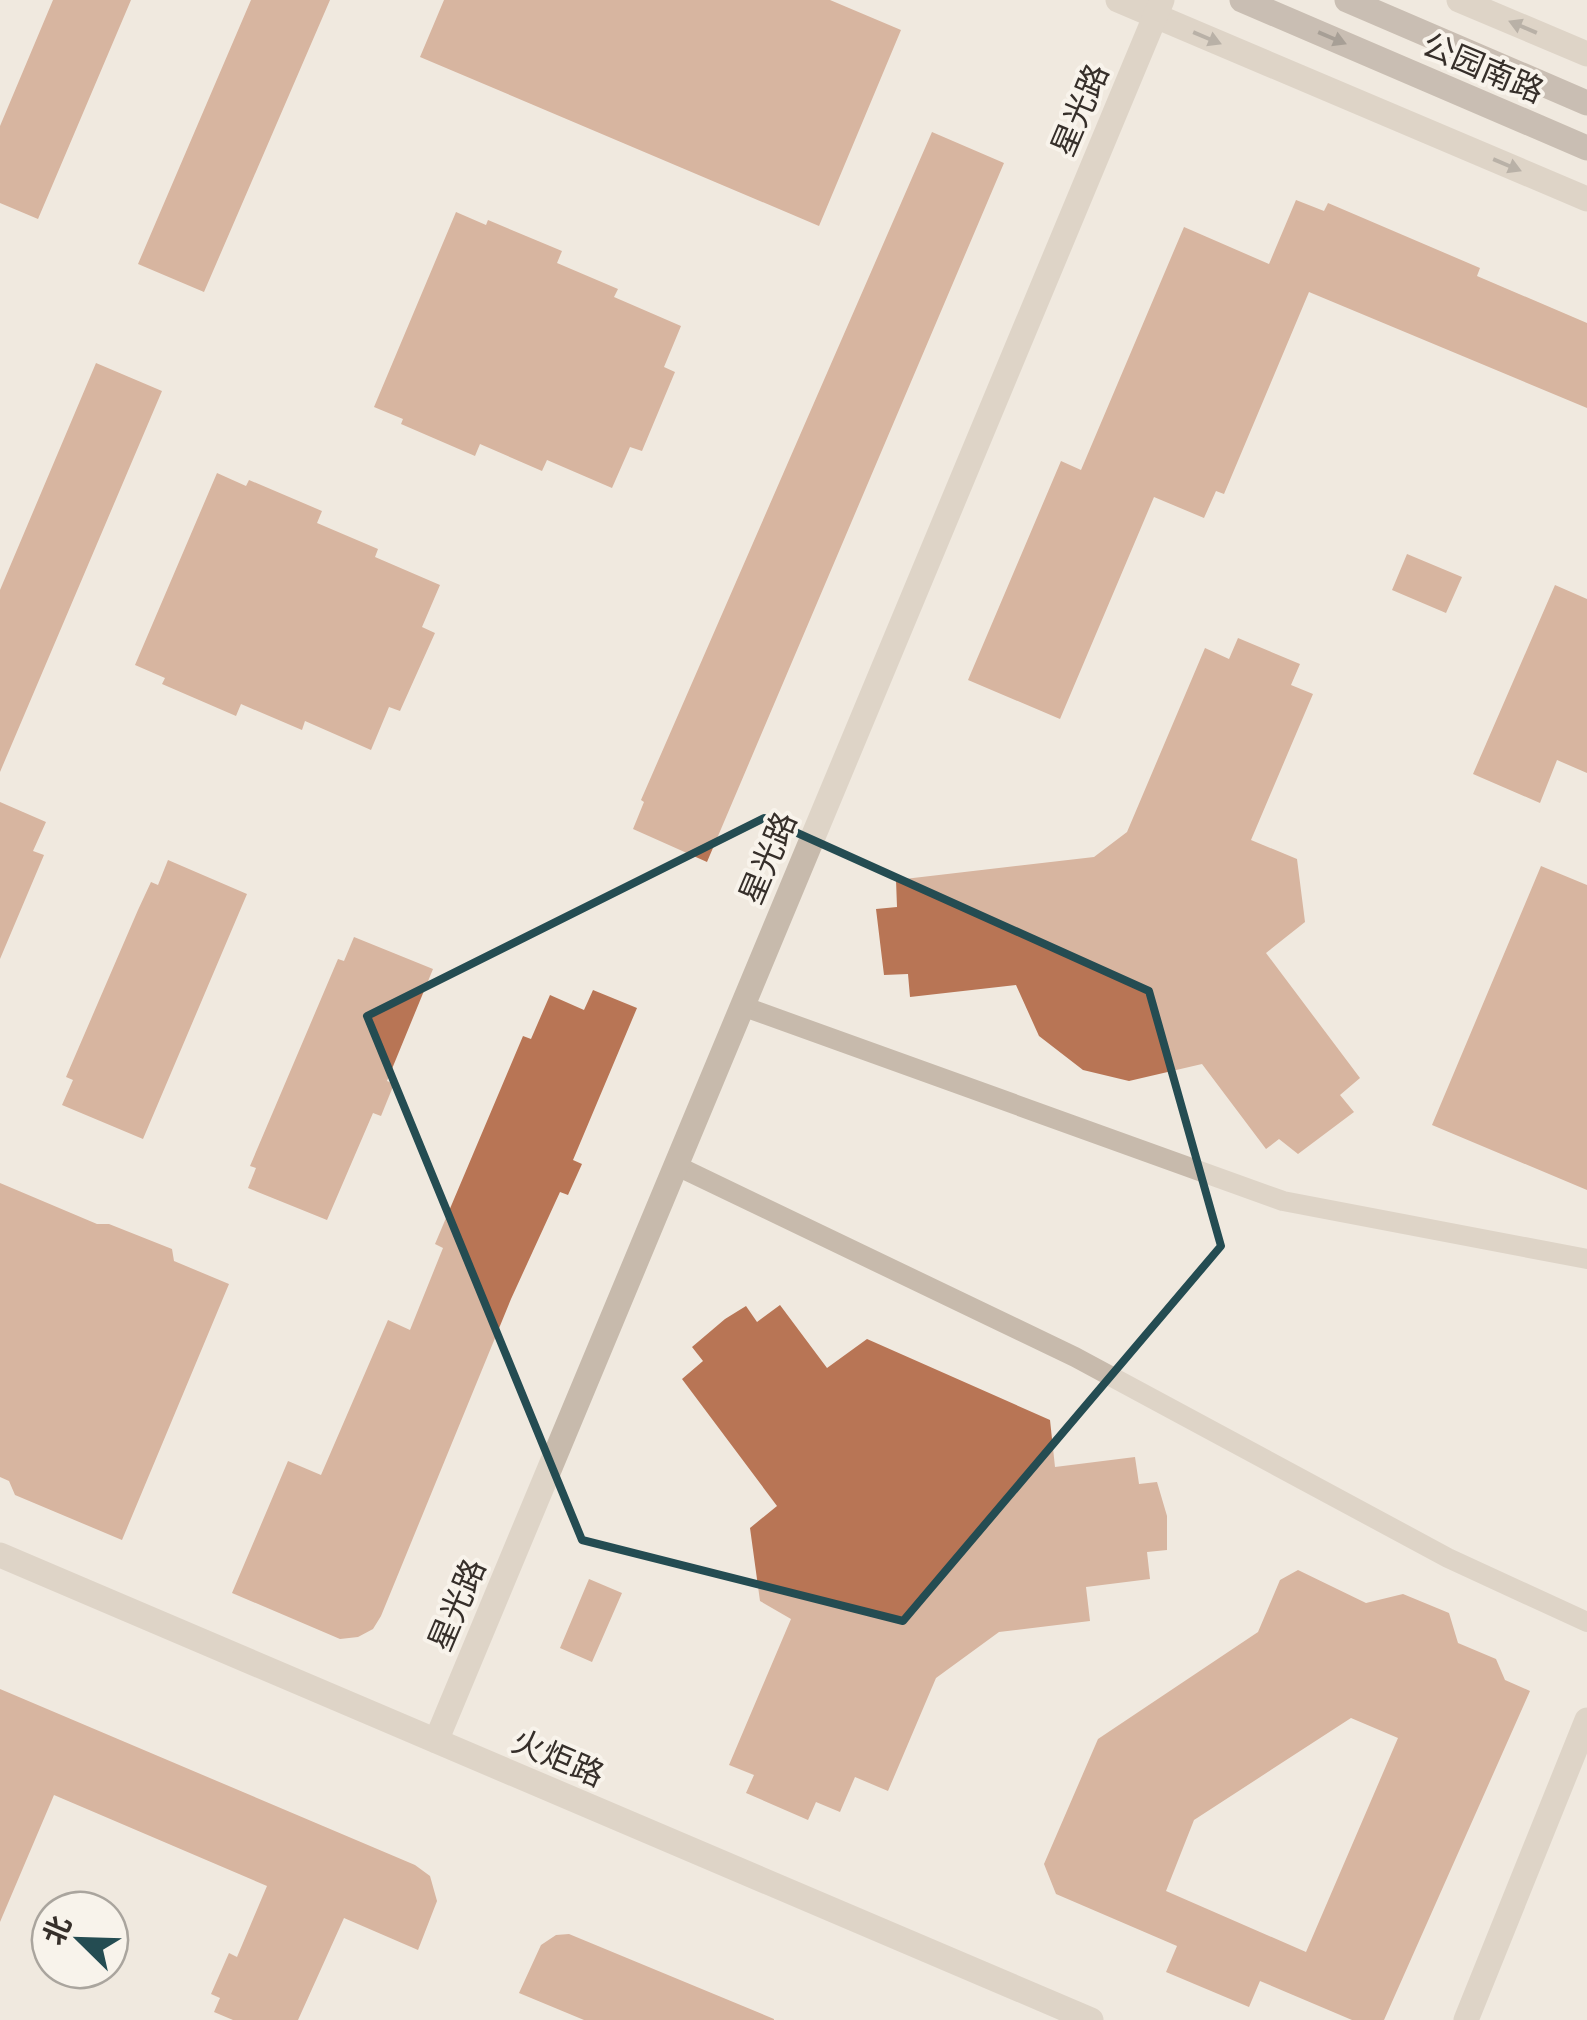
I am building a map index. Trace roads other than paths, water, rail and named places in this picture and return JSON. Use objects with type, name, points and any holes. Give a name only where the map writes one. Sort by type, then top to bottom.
[{"type":"main road","name":"公园南路","points":[[1242,0],[1587,148]]},
{"type":"main road","name":"公园南路","points":[[1347,0],[1587,103]]},
{"type":"street","points":[[1118,0],[1158,8],[1587,199]]},
{"type":"street","points":[[1460,0],[1587,54]]},
{"type":"street","name":"星光路","points":[[436,1741],[1158,8]]},
{"type":"street","name":"火炬路","points":[[0,1556],[1091,2020]]},
{"type":"street","points":[[1466,2020],[1587,1720]]},
{"type":"lane","points":[[742,1006],[1283,1200],[1587,1259]]},
{"type":"lane","points":[[675,1165],[1075,1358],[1448,1558],[1587,1622]]}]
